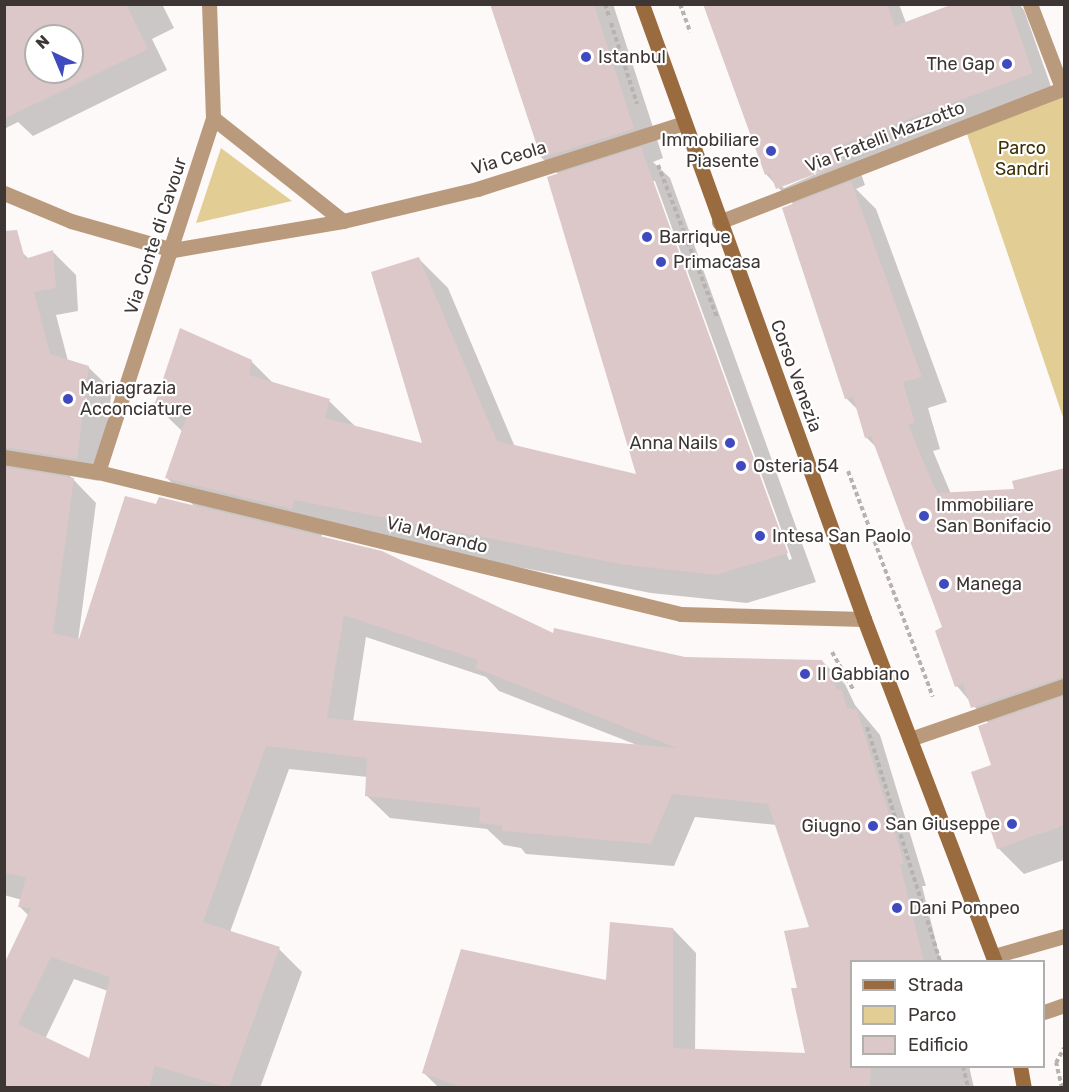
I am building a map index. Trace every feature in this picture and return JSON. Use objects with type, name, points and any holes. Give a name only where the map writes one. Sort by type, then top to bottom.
[{"type":"street","name":"Via Conte di Cavour","points":[[98,472],[173,250],[213,118],[209,4]]},
{"type":"street","name":"Corso Venezia","points":[[642,4],[864,619],[994,959]]},
{"type":"street","points":[[1030,4],[1063,88]]},
{"type":"street","name":"Via Fratelli Mazzotto","points":[[719,222],[1063,88]]},
{"type":"street","points":[[213,118],[343,221]]},
{"type":"street","name":"Via Ceola","points":[[4,194],[71,221],[173,250],[343,221],[477,189],[684,123]]},
{"type":"street","name":"Via Morando","points":[[4,457],[98,472],[681,614],[864,619]]},
{"type":"street","points":[[910,739],[1065,686]]},
{"type":"street","points":[[994,959],[1065,936]]},
{"type":"street","points":[[1045,1012],[1065,1005]]},
{"type":"street","points":[[1020,1068],[1024,1088]]},
{"type":"path","points":[[605,4],[647,135],[719,321]]},
{"type":"path","points":[[680,4],[692,37]]},
{"type":"path","points":[[846,464],[945,728]]},
{"type":"path","points":[[823,618],[828,648],[842,665],[858,700]]},
{"type":"path","points":[[865,720],[939,960]]},
{"type":"path","points":[[1062,1088],[1056,1063],[1065,1048]]},
{"type":"path","points":[[963,1068],[968,1088]]},
{"type":"green space","name":"Parco Sandri","points":[[1064,96],[1064,420],[967,134]]},
{"type":"green space","points":[[221,148],[292,201],[196,223]]},
{"type":"building","points":[[4,4],[126,4],[148,49],[84,80],[84,24],[24,24],[24,84],[76,84],[4,119]]},
{"type":"building","points":[[490,4],[594,4],[634,129],[541,158]]},
{"type":"building","points":[[703,4],[887,4],[895,26],[953,4],[1009,4],[1033,73],[838,146],[844,163],[776,189],[770,173],[765,175]]},
{"type":"building","points":[[641,147],[788,553],[716,575],[620,564],[294,500],[292,508],[296,510],[165,478],[186,418],[154,406],[180,328],[252,360],[249,375],[330,399],[325,418],[422,443],[371,272],[419,257],[497,441],[636,474],[547,177]]},
{"type":"building","points":[[851,181],[922,377],[903,382],[915,423],[908,425],[937,493],[1014,489],[1012,481],[1065,468],[1065,676],[971,708],[963,684],[955,687],[935,631],[942,627],[871,436],[865,438],[853,397],[845,399],[782,208]]},
{"type":"building","points":[[17,230],[25,259],[53,250],[56,288],[34,292],[50,354],[89,366],[77,459],[4,447],[4,231]]},
{"type":"building","points":[[4,467],[74,478],[53,633],[79,639],[125,496],[156,504],[159,497],[382,551],[553,633],[554,628],[685,657],[822,660],[837,690],[842,690],[847,708],[857,710],[904,863],[900,864],[924,960],[850,960],[850,1068],[871,1068],[870,1088],[464,1088],[422,1073],[461,949],[606,980],[610,922],[673,928],[673,1048],[805,1053],[791,988],[797,988],[784,931],[809,927],[768,804],[672,794],[651,844],[502,831],[502,826],[479,823],[480,808],[365,796],[367,758],[266,746],[203,922],[280,947],[229,1088],[155,1066],[149,1088],[4,1088],[4,964],[31,908],[18,907],[26,877],[4,873]],"holes":[[[344,615],[478,660],[475,668],[677,748],[327,718]],[[51,957],[110,977],[89,1058],[18,1024]]]},
{"type":"building","points":[[1065,696],[1065,825],[997,849],[971,772],[991,765],[978,726]]},
{"type":"place","name":"Istanbul","points":[[586,57]]},
{"type":"place","name":"The Gap","points":[[1007,64]]},
{"type":"place","name":"Immobiliare Piasente","points":[[771,151]]},
{"type":"place","name":"Barrique","points":[[647,237]]},
{"type":"place","name":"Primacasa","points":[[661,262]]},
{"type":"place","name":"Mariagrazia Acconciature","points":[[68,399]]},
{"type":"place","name":"Anna Nails","points":[[730,443]]},
{"type":"place","name":"Osteria 54","points":[[741,466]]},
{"type":"place","name":"Immobiliare San Bonifacio","points":[[924,516]]},
{"type":"place","name":"Intesa San Paolo","points":[[760,536]]},
{"type":"place","name":"Manega","points":[[944,584]]},
{"type":"place","name":"Il Gabbiano","points":[[805,674]]},
{"type":"place","name":"San Giuseppe","points":[[1012,824]]},
{"type":"place","name":"Giugno","points":[[873,826]]},
{"type":"place","name":"Dani Pompeo","points":[[897,908]]}]
